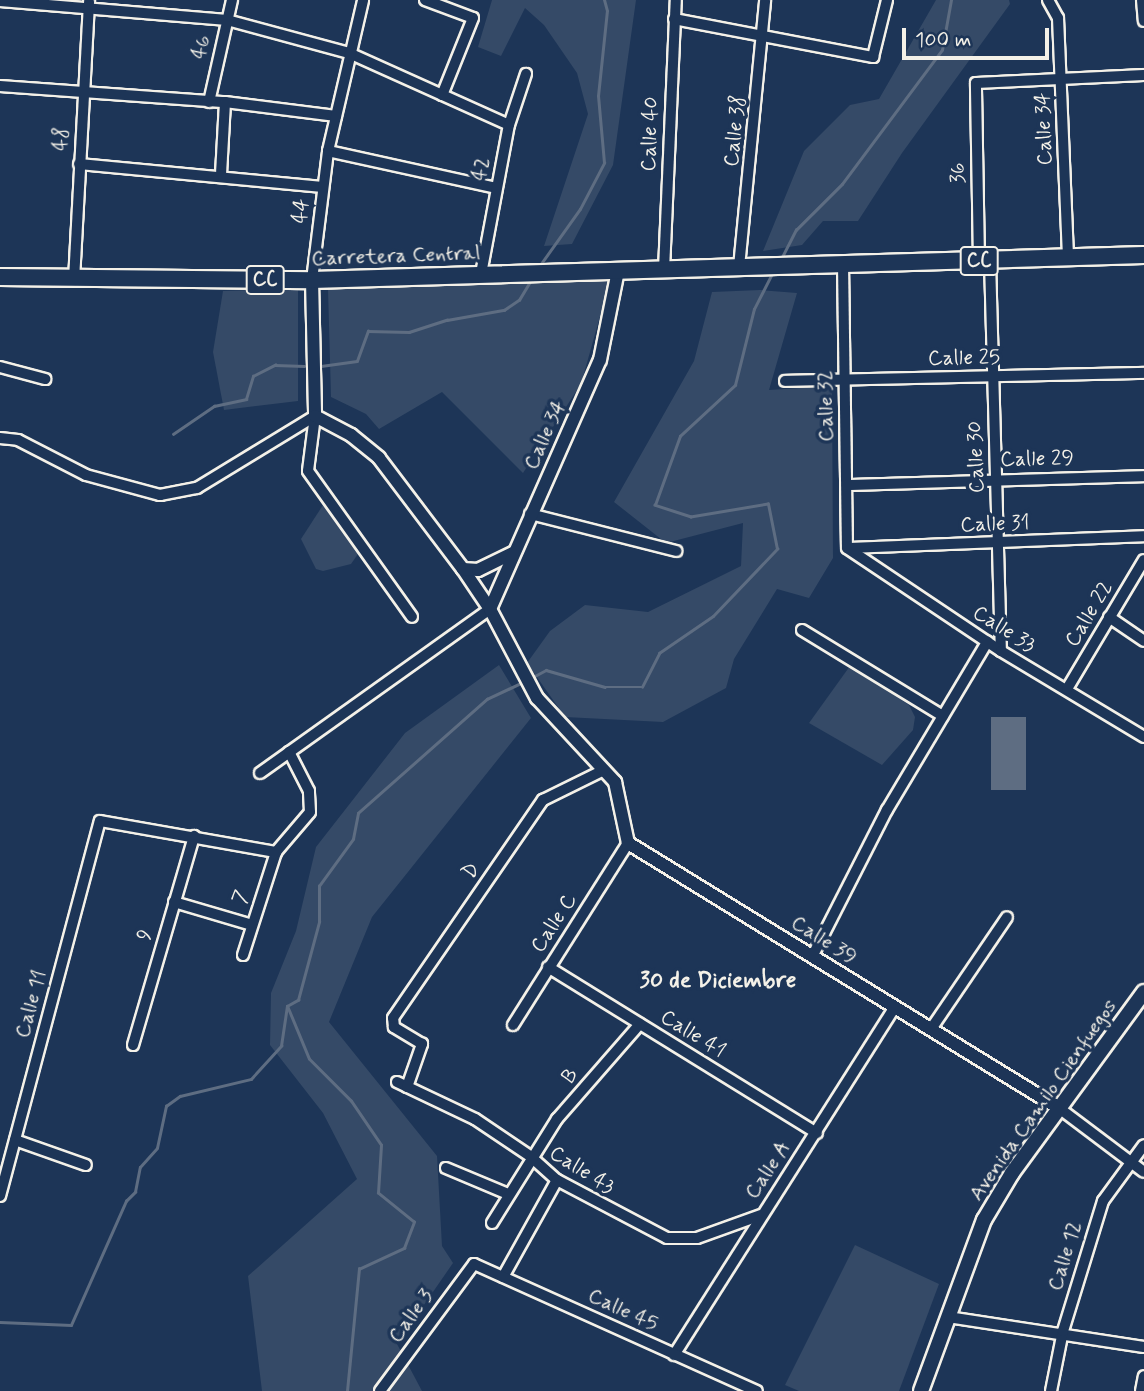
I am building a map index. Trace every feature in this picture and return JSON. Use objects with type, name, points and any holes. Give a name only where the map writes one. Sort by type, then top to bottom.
[{"type":"highway","name":"CC","points":[[745,266],[1144,255]]},
{"type":"highway","name":"Carretera Central","points":[[0,277],[74,280],[312,280],[745,266]]},
{"type":"main road","name":"Avenida Camilo Cienfuegos","points":[[921,1391],[984,1220],[1059,1108],[1144,992]]},
{"type":"street","name":"46","points":[[209,102],[232,0]]},
{"type":"street","name":"44","points":[[363,0],[328,151],[312,280],[315,416],[308,471],[412,617]]},
{"type":"street","points":[[425,0],[473,18],[442,95]]},
{"type":"street","name":"Calle 40","points":[[664,270],[676,0]]},
{"type":"street","name":"Calle 38","points":[[745,266],[765,0]]},
{"type":"street","points":[[674,19],[873,57],[887,0]]},
{"type":"street","name":"Calle 34","points":[[1048,0],[1058,18],[1068,258]]},
{"type":"street","points":[[1142,0],[1144,21]]},
{"type":"street","points":[[0,1],[89,3],[227,20],[349,53],[509,125]]},
{"type":"street","name":"48","points":[[74,280],[89,3]]},
{"type":"street","name":"42","points":[[481,274],[509,125],[526,74]]},
{"type":"street","points":[[1061,78],[1144,75]]},
{"type":"street","name":"36","points":[[984,261],[976,83],[1061,78]]},
{"type":"street","points":[[0,86],[225,102],[336,116]]},
{"type":"street","points":[[221,174],[225,102]]},
{"type":"street","points":[[328,151],[496,188]]},
{"type":"street","points":[[79,164],[221,174],[323,187]]},
{"type":"street","name":"Calle 30","points":[[984,261],[993,377],[1001,651]]},
{"type":"street","name":"Calle 32","points":[[843,264],[848,548]]},
{"type":"street","name":"Calle 34","points":[[490,609],[600,360],[618,271]]},
{"type":"street","points":[[0,367],[45,379]]},
{"type":"street","name":"Calle 25","points":[[785,381],[1144,373]]},
{"type":"street","points":[[0,438],[19,440],[86,475],[160,495],[197,488],[315,416],[351,435],[379,458],[463,569],[490,609],[537,698],[615,782],[628,843]]},
{"type":"street","name":"Calle 29","points":[[847,485],[1144,476]]},
{"type":"street","points":[[530,514],[676,551]]},
{"type":"street","name":"Calle 31","points":[[848,548],[1144,536]]},
{"type":"street","name":"Calle 33","points":[[848,548],[1001,651],[1144,737]]},
{"type":"street","points":[[463,569],[478,570],[513,553]]},
{"type":"street","name":"Calle 22","points":[[1067,689],[1144,560]]},
{"type":"street","points":[[260,773],[490,609]]},
{"type":"street","points":[[1108,617],[1144,640]]},
{"type":"street","points":[[802,630],[943,716]]},
{"type":"street","points":[[813,955],[887,810],[987,642]]},
{"type":"street","points":[[194,836],[276,852],[310,812],[309,791],[289,752]]},
{"type":"street","name":"D","points":[[402,1084],[422,1044],[394,1027],[393,1018],[543,800],[604,770]]},
{"type":"street","name":"Calle 11","points":[[0,1196],[100,821],[194,836]]},
{"type":"street","name":"9","points":[[133,1045],[194,836]]},
{"type":"street","name":"Calle 39","points":[[628,843],[1059,1108],[1144,1172]]},
{"type":"street","name":"Calle C","points":[[513,1025],[628,843]]},
{"type":"street","name":"7","points":[[243,955],[276,852]]},
{"type":"street","points":[[174,902],[252,925]]},
{"type":"street","points":[[931,1029],[1007,917]]},
{"type":"street","name":"Calle 41","points":[[548,967],[817,1133]]},
{"type":"street","name":"Calle A","points":[[674,1355],[894,1008]]},
{"type":"street","name":"B","points":[[492,1223],[530,1156],[640,1024]]},
{"type":"street","name":"Calle 43","points":[[402,1084],[475,1119],[530,1156],[557,1180],[667,1238],[697,1238],[761,1215]]},
{"type":"street","points":[[15,1140],[86,1165]]},
{"type":"street","name":"Calle 12","points":[[1051,1391],[1063,1331],[1103,1201],[1144,1145]]},
{"type":"street","points":[[446,1168],[508,1194]]},
{"type":"street","points":[[503,1277],[557,1180]]},
{"type":"street","name":"Calle 45","points":[[474,1264],[757,1391]]},
{"type":"street","name":"Calle 3","points":[[380,1391],[474,1264]]},
{"type":"street","points":[[948,1317],[1063,1331],[1144,1347]]},
{"type":"street","points":[[1141,1391],[1144,1376]]},
{"type":"shaded area","points":[[492,0],[636,0],[613,165],[572,244],[544,246],[588,114],[577,73],[544,25],[525,8],[501,56],[478,47]]},
{"type":"shaded area","points":[[936,0],[1009,0],[1010,4],[902,153],[858,221],[823,221],[802,245],[763,251],[804,151],[850,105],[879,99]]},
{"type":"shaded area","points":[[610,281],[581,384],[523,473],[442,392],[379,429],[366,414],[331,397],[328,289]]},
{"type":"shaded area","points":[[298,289],[298,401],[224,410],[213,352],[223,291]]},
{"type":"shaded area","points":[[760,290],[797,293],[769,390],[832,386],[833,558],[809,598],[777,589],[734,659],[726,688],[663,722],[565,717],[527,663],[550,631],[585,605],[648,612],[741,566],[743,523],[666,543],[614,502],[694,361],[712,292]]},
{"type":"shaded area","points":[[323,505],[358,554],[351,564],[323,571],[316,569],[301,539]]},
{"type":"shaded area","points":[[499,665],[531,718],[372,917],[329,1022],[437,1156],[442,1246],[453,1263],[397,1344],[422,1391],[262,1391],[248,1276],[357,1179],[323,1113],[270,1045],[271,993],[296,931],[316,847],[405,733]]},
{"type":"shaded area","points":[[850,666],[909,705],[915,717],[913,730],[882,765],[809,723]]},
{"type":"shaded area","points":[[991,717],[1026,717],[1026,790],[991,790]]},
{"type":"shaded area","points":[[855,1245],[939,1284],[899,1391],[799,1391],[785,1385]]},
{"type":"waterway","points":[[538,268],[580,209],[604,163],[598,96],[607,11],[604,0]]},
{"type":"waterway","points":[[781,259],[796,230],[842,184],[942,50],[951,0]]},
{"type":"waterway","points":[[531,678],[546,670],[605,687],[642,687],[659,653],[713,616],[777,549],[768,504],[691,517],[655,505],[680,436],[735,385],[754,309],[772,274]]},
{"type":"waterway","points":[[321,366],[357,361],[368,331],[409,332],[447,320],[504,310],[519,300],[531,280]]},
{"type":"waterway","points":[[173,434],[214,406],[246,399],[253,376],[275,365],[304,366]]},
{"type":"waterway","points":[[347,1391],[359,1269],[404,1248],[414,1222],[378,1193],[381,1145],[351,1101],[309,1059],[287,1006],[298,1000],[319,922],[319,886],[353,839],[358,813],[487,699],[525,681]]},
{"type":"waterway","points":[[0,1322],[71,1325],[126,1201],[135,1192],[140,1167],[157,1148],[166,1106],[180,1096],[251,1079],[281,1046],[287,1006]]},
{"type":"district","name":"30 de Diciembre","points":[[718,981]]}]
